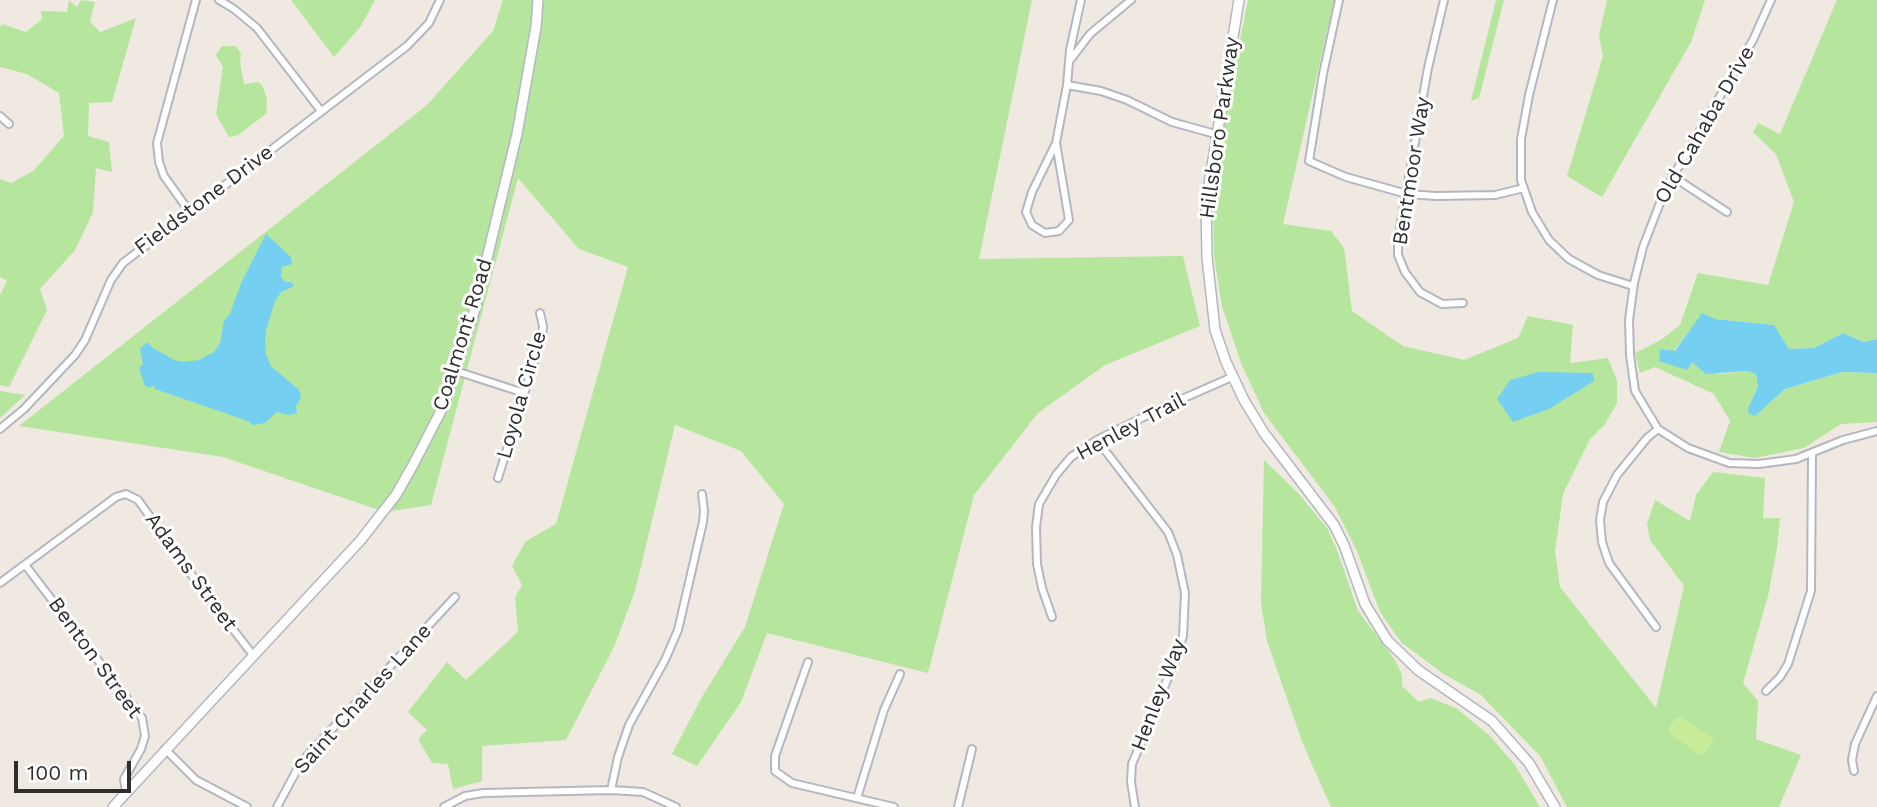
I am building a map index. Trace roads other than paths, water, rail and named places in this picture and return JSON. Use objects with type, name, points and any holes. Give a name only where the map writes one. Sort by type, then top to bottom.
[{"type":"street","points":[[189,211],[164,176],[156,142],[196,0]]},
{"type":"street","points":[[219,0],[243,15],[257,28],[321,111]]},
{"type":"street","name":"Fieldstone Drive","points":[[0,429],[75,355],[118,268],[407,46],[429,23],[440,0]]},
{"type":"street","name":"Coalmont Road","points":[[113,807],[360,541],[402,485],[442,409],[456,371],[489,251],[516,134],[530,63],[538,0]]},
{"type":"street","points":[[1056,143],[1069,220],[1059,231],[1045,233],[1032,225],[1026,212],[1032,192],[1056,143],[1081,0]]},
{"type":"street","points":[[1070,61],[1090,34],[1130,0]]},
{"type":"street","name":"Hillsboro Parkway","points":[[1239,0],[1215,134],[1206,203],[1207,257],[1215,330],[1232,377],[1264,433],[1334,525],[1345,545],[1365,604],[1387,640],[1419,670],[1492,721],[1521,752],[1555,807]]},
{"type":"street","points":[[1339,0],[1308,161],[1346,177],[1407,194],[1436,197],[1495,195],[1524,188]]},
{"type":"street","name":"Bentmoor Way","points":[[1444,0],[1427,68],[1398,239],[1398,255],[1405,272],[1420,292],[1442,304],[1463,303]]},
{"type":"street","points":[[1553,0],[1521,139],[1521,180],[1532,212],[1549,240],[1569,259],[1598,275],[1633,286]]},
{"type":"street","name":"Old Cahaba Drive","points":[[1771,0],[1753,40],[1672,176],[1652,222],[1633,286],[1629,337],[1636,391],[1658,429],[1688,448],[1729,463],[1776,463],[1812,454],[1843,440],[1877,432]]},
{"type":"street","points":[[1067,85],[1101,91],[1127,100],[1172,122],[1215,134]]},
{"type":"street","points":[[0,117],[9,124]]},
{"type":"street","points":[[1672,176],[1727,212]]},
{"type":"street","name":"Loyola Circle","points":[[498,478],[542,336],[540,313]]},
{"type":"street","points":[[456,371],[524,393]]},
{"type":"street","name":"Henley Trail","points":[[1052,617],[1037,564],[1036,527],[1039,504],[1062,466],[1097,440],[1232,377]]},
{"type":"street","points":[[1656,626],[1609,564],[1602,542],[1600,520],[1603,502],[1617,475],[1647,438],[1658,429]]},
{"type":"street","name":"Henley Way","points":[[1097,440],[1168,532],[1177,555],[1185,593],[1183,636],[1132,764],[1131,782],[1135,807]]},
{"type":"street","points":[[1766,691],[1788,664],[1811,591],[1812,454]]},
{"type":"street","name":"Adams Street","points":[[26,566],[84,520],[116,497],[126,494],[138,500],[253,655]]},
{"type":"street","points":[[611,790],[629,725],[665,660],[678,630],[703,522],[702,494]]},
{"type":"street","points":[[0,583],[26,566]]},
{"type":"street","name":"Benton Street","points":[[26,566],[142,718],[145,736],[141,749],[124,779],[126,793]]},
{"type":"street","name":"Saint Charles Lane","points":[[276,807],[306,757],[455,597]]},
{"type":"street","points":[[808,662],[775,755],[775,771],[792,783],[894,807]]},
{"type":"street","points":[[857,798],[884,710],[900,674]]},
{"type":"street","points":[[1854,771],[1852,760],[1856,744],[1877,696]]},
{"type":"street","points":[[165,749],[196,780],[247,807]]},
{"type":"street","points":[[958,807],[972,749]]},
{"type":"street","points":[[444,807],[465,796],[484,793],[611,790],[643,792],[676,807]]},
{"type":"water","points":[[266,234],[291,257],[292,264],[282,267],[281,277],[294,286],[281,292],[275,301],[265,343],[271,366],[299,390],[301,398],[296,406],[297,413],[289,415],[277,412],[265,423],[253,425],[155,389],[154,385],[150,388],[145,386],[139,368],[143,364],[140,349],[147,342],[174,360],[184,362],[199,360],[214,352],[220,344],[224,320],[230,314],[242,281]]},
{"type":"water","points":[[1702,313],[1715,319],[1774,325],[1789,349],[1814,348],[1843,333],[1864,342],[1877,339],[1877,373],[1842,372],[1785,389],[1755,416],[1749,414],[1748,408],[1758,387],[1756,374],[1747,371],[1706,374],[1692,362],[1687,370],[1659,361],[1660,349],[1675,351]]},
{"type":"water","points":[[1539,372],[1593,373],[1594,381],[1549,409],[1513,422],[1497,399],[1510,380]]}]
